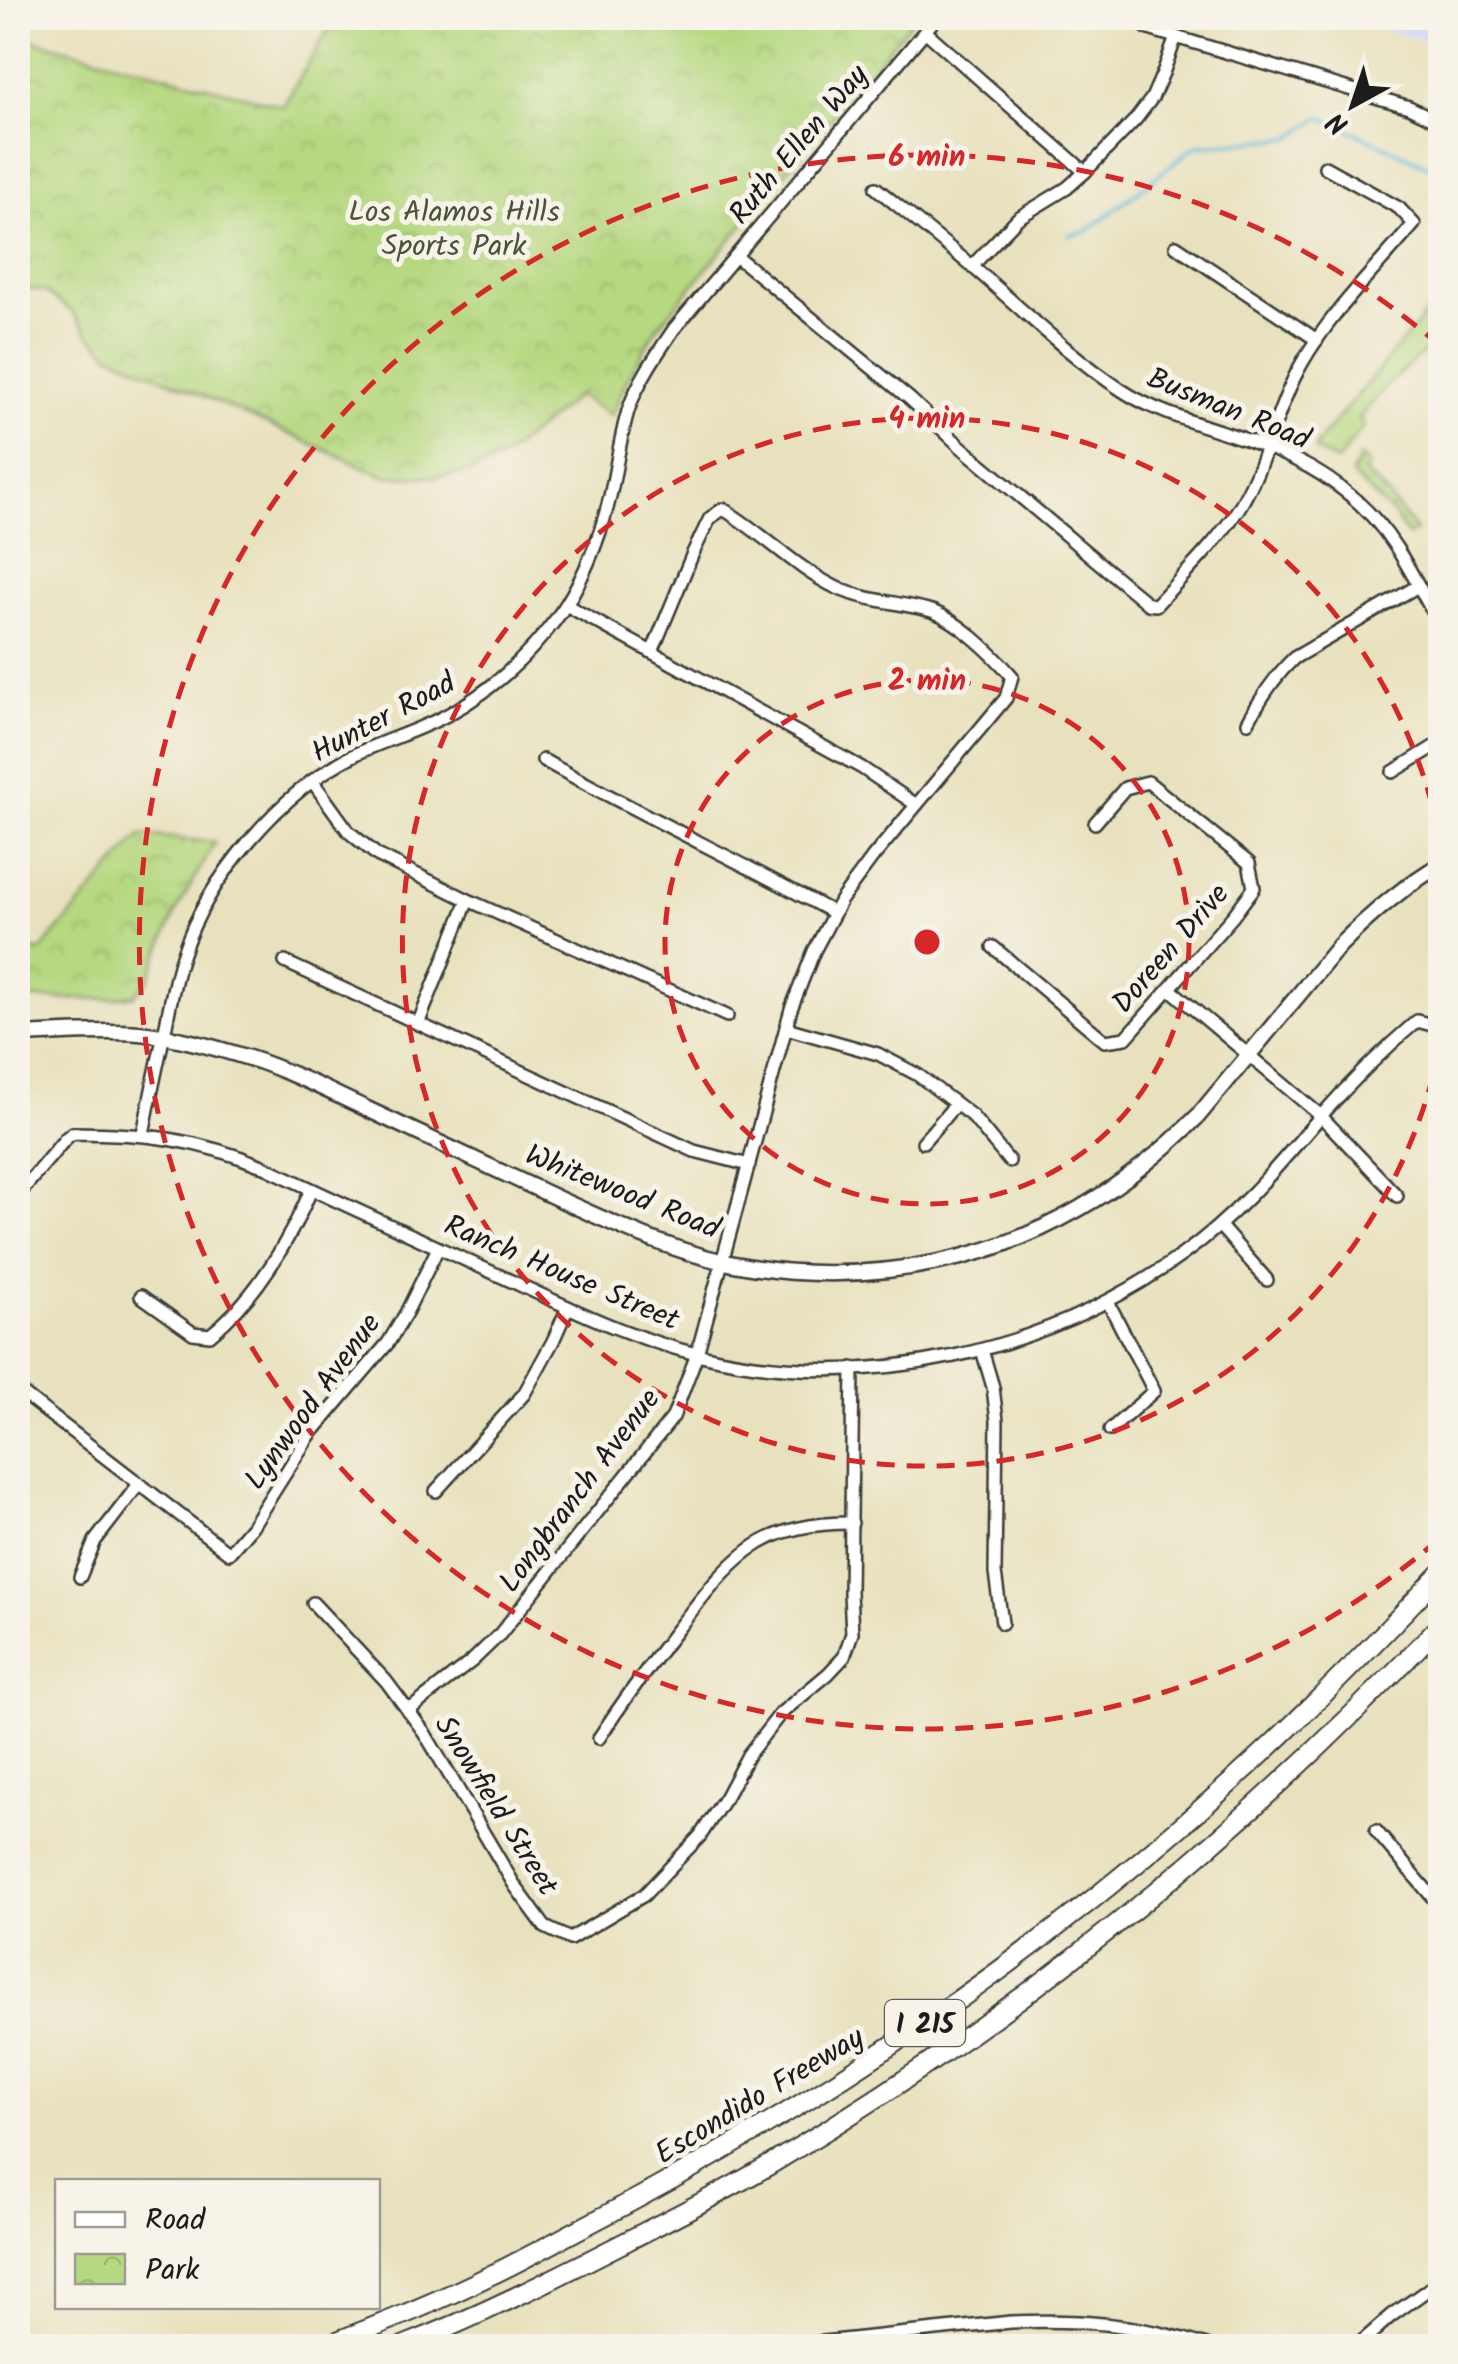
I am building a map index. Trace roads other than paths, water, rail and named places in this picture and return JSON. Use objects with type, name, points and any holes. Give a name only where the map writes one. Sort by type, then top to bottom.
[{"type":"highway","name":"Escondido Freeway","points":[[324,2346],[490,2276],[663,2186],[786,2114],[948,2008],[1072,1916],[1180,1827],[1338,1682],[1440,1574]]},
{"type":"highway","name":"Escondido Freeway","points":[[403,2346],[580,2265],[712,2197],[854,2112],[992,2019],[1118,1924],[1234,1826],[1315,1752],[1440,1625]]},
{"type":"main road","name":"Whitewood Road","points":[[18,1035],[140,1033],[248,1058],[669,1246],[723,1262],[782,1272],[863,1274],[955,1259],[1029,1234],[1085,1206],[1143,1167],[1198,1116],[1364,920],[1440,864]]},
{"type":"street","name":"Ruth Ellen Way","points":[[737,257],[936,18]]},
{"type":"street","points":[[1131,18],[1149,29],[1409,106],[1440,122]]},
{"type":"street","points":[[924,31],[1086,172]]},
{"type":"street","points":[[972,266],[1018,218],[1086,172],[1136,119],[1152,98],[1176,37]]},
{"type":"street","points":[[737,257],[910,399],[1148,604],[1156,605],[1237,511],[1293,380],[1318,340],[1414,224],[1400,208],[1325,167]]},
{"type":"street","name":"Busman Road","points":[[876,188],[1127,394],[1160,410],[1266,446],[1336,484],[1367,509],[1394,544],[1440,624]]},
{"type":"street","points":[[1176,246],[1318,340]]},
{"type":"street","name":"Hunter Road","points":[[143,1134],[182,954],[211,894],[268,819],[353,755],[445,716],[486,690],[526,654],[566,606],[603,523],[629,408],[637,389],[674,329],[737,257]]},
{"type":"street","name":"Longbranch Avenue","points":[[408,1711],[500,1634],[674,1417],[697,1354],[786,1028],[814,951],[834,913],[873,856],[1006,698],[1012,676],[998,659],[931,610],[889,604],[838,588],[723,509],[710,518],[652,652]]},
{"type":"street","points":[[1248,722],[1264,692],[1294,658],[1418,586]]},
{"type":"street","points":[[566,606],[862,768],[916,804]]},
{"type":"street","points":[[1393,772],[1440,744]]},
{"type":"street","points":[[543,760],[834,913]]},
{"type":"street","points":[[314,782],[349,832],[378,855],[468,900],[727,1016]]},
{"type":"street","name":"Doreen Drive","points":[[993,947],[1105,1041],[1126,1038],[1254,888],[1249,863],[1148,782],[1125,788],[1096,823]]},
{"type":"street","points":[[418,1024],[468,900]]},
{"type":"street","points":[[285,962],[694,1151],[749,1165]]},
{"type":"street","points":[[1170,988],[1321,1116],[1397,1196]]},
{"type":"street","name":"Ranch House Street","points":[[18,1195],[73,1133],[143,1134],[186,1141],[228,1152],[625,1332],[697,1354],[769,1366],[853,1368],[918,1362],[982,1350],[1048,1329],[1108,1302],[1182,1255],[1220,1226],[1276,1170],[1321,1116],[1416,1021],[1440,1029]]},
{"type":"street","points":[[786,1028],[878,1054],[918,1074],[972,1116],[1009,1161]]},
{"type":"street","points":[[924,1142],[956,1104]]},
{"type":"street","points":[[141,1296],[193,1333],[210,1335],[227,1321],[272,1263],[296,1225],[311,1190]]},
{"type":"street","points":[[1220,1226],[1267,1280]]},
{"type":"street","name":"Lynwood Avenue","points":[[19,1394],[229,1553],[252,1526],[309,1436],[388,1343],[438,1248]]},
{"type":"street","points":[[1108,1302],[1154,1391],[1110,1430]]},
{"type":"street","points":[[436,1491],[524,1394],[568,1307]]},
{"type":"street","points":[[982,1350],[994,1387],[998,1421],[994,1573],[1002,1623]]},
{"type":"street","points":[[599,1738],[627,1694],[708,1589],[750,1549],[788,1530],[818,1523],[852,1523],[853,1368]]},
{"type":"street","points":[[80,1577],[95,1541],[139,1484]]},
{"type":"street","name":"Snowfield Street","points":[[313,1603],[386,1681],[424,1732],[515,1886],[546,1927],[570,1939],[644,1895],[700,1836],[748,1755],[780,1714],[844,1657],[852,1633],[852,1523]]},
{"type":"street","points":[[1376,1831],[1440,1906]]},
{"type":"street","points":[[1357,2346],[1440,2281]]},
{"type":"street","points":[[786,2346],[1047,2320],[1123,2325],[1207,2346]]},
{"type":"waterway","points":[[1069,235],[1086,232],[1196,146],[1290,138],[1321,117],[1430,167],[1440,165]]},
{"type":"park label","name":"Los Alamos Hills Sports Park","points":[[454,228]]}]
